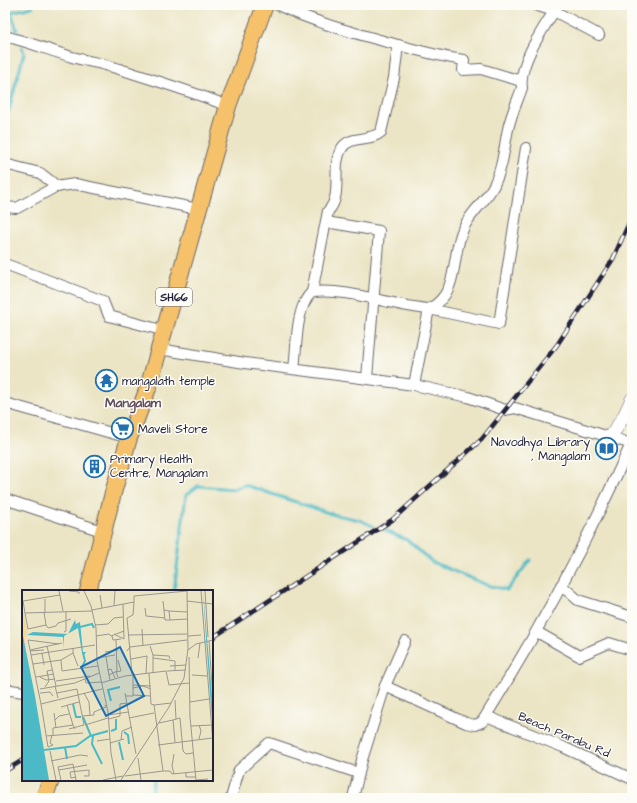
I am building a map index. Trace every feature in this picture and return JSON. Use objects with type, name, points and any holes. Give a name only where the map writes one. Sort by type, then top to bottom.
[{"type":"main road","name":"SH66","points":[[88,590],[102,531],[130,438],[160,349],[228,106],[265,5]]},
{"type":"main road","points":[[44,798],[51,781]]},
{"type":"street","points":[[278,5],[309,20],[438,57],[464,60],[463,70],[480,69],[521,81]]},
{"type":"street","points":[[535,5],[556,8],[599,35]]},
{"type":"street","points":[[414,385],[429,309],[445,296],[452,279],[464,228],[485,202],[495,184],[502,164],[508,129],[522,88],[521,81],[532,46],[556,8]]},
{"type":"street","points":[[5,36],[33,43],[72,57],[114,67],[135,75],[186,89],[228,106]]},
{"type":"street","points":[[294,369],[300,318],[305,299],[312,292],[328,211],[334,205],[338,159],[342,148],[349,142],[377,136],[381,132],[394,78],[398,45]]},
{"type":"street","points":[[312,292],[321,291],[373,299],[499,324],[526,148]]},
{"type":"street","points":[[5,164],[40,173],[58,187]]},
{"type":"street","points":[[5,207],[21,207],[47,191],[58,187],[76,184],[198,209]]},
{"type":"street","points":[[326,222],[379,230],[367,378]]},
{"type":"street","points":[[5,264],[103,301],[109,316],[165,331]]},
{"type":"street","points":[[160,349],[414,385],[468,397],[505,410],[515,408],[631,444],[602,509],[537,632],[482,722],[475,725],[466,723],[385,686]]},
{"type":"street","points":[[610,438],[624,416],[632,399]]},
{"type":"street","points":[[5,403],[130,438]]},
{"type":"street","points":[[5,499],[102,531]]},
{"type":"street","points":[[561,586],[578,600],[632,617]]},
{"type":"street","points":[[537,632],[580,656],[609,643],[632,650]]},
{"type":"street","points":[[353,798],[358,773],[385,686],[406,642]]},
{"type":"street","points":[[5,688],[22,692]]},
{"type":"street","name":"Beach Parabu Rd","points":[[486,716],[563,747],[632,779]]},
{"type":"street","points":[[231,798],[239,770],[269,743],[358,773]]},
{"type":"waterway","points":[[17,30],[11,12],[32,7],[33,5]]},
{"type":"waterway","points":[[8,113],[24,53],[22,47]]},
{"type":"waterway","points":[[174,590],[186,495],[198,486],[234,489],[245,485],[332,514],[360,520],[373,526]]},
{"type":"waterway","points":[[386,531],[407,540],[432,562],[487,585],[507,590],[530,560]]},
{"type":"waterway","points":[[151,798],[154,781]]},
{"type":"railway","points":[[213,637],[392,520],[482,439],[557,345],[613,259],[632,216]]},
{"type":"railway","points":[[5,771],[22,761]]},
{"type":"place","name":"mangalath temple","points":[[106,381]]},
{"type":"place","name":"Maveli Store","points":[[123,429]]},
{"type":"place","name":"Navodhya Library , Mangalam","points":[[606,449]]},
{"type":"place","name":"Primary Health Centre, Mangalam","points":[[95,466]]},
{"type":"district","name":"Mangalam","points":[[133,403]]}]
